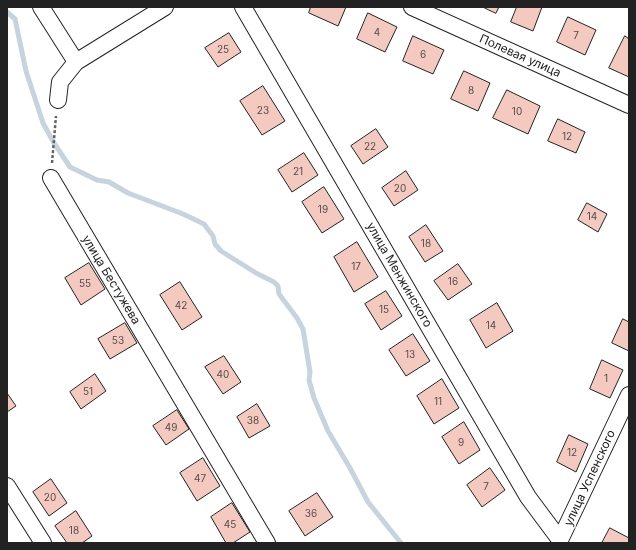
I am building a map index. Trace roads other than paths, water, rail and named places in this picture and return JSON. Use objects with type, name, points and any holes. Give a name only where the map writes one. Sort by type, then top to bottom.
[{"type":"street","points":[[41,7],[76,62]]},
{"type":"street","points":[[58,100],[60,82],[76,62],[165,7]]},
{"type":"street","name":"улица Менжинского","points":[[243,7],[528,496],[560,540]]},
{"type":"street","name":"Полевая улица","points":[[412,7],[629,105]]},
{"type":"street","name":"улица Бестужева","points":[[51,178],[267,543]]},
{"type":"street","name":"улица Успенского","points":[[560,540],[629,394]]},
{"type":"street","points":[[7,486],[43,543]]},
{"type":"waterway","points":[[7,12],[15,19],[26,71],[43,123],[70,167],[97,180],[109,182],[128,193],[183,214],[204,224],[213,236],[215,244],[221,251],[256,273],[274,282],[278,286],[279,294],[297,318],[303,329],[310,372],[309,380],[314,398],[328,431],[368,502],[401,543]]}]
